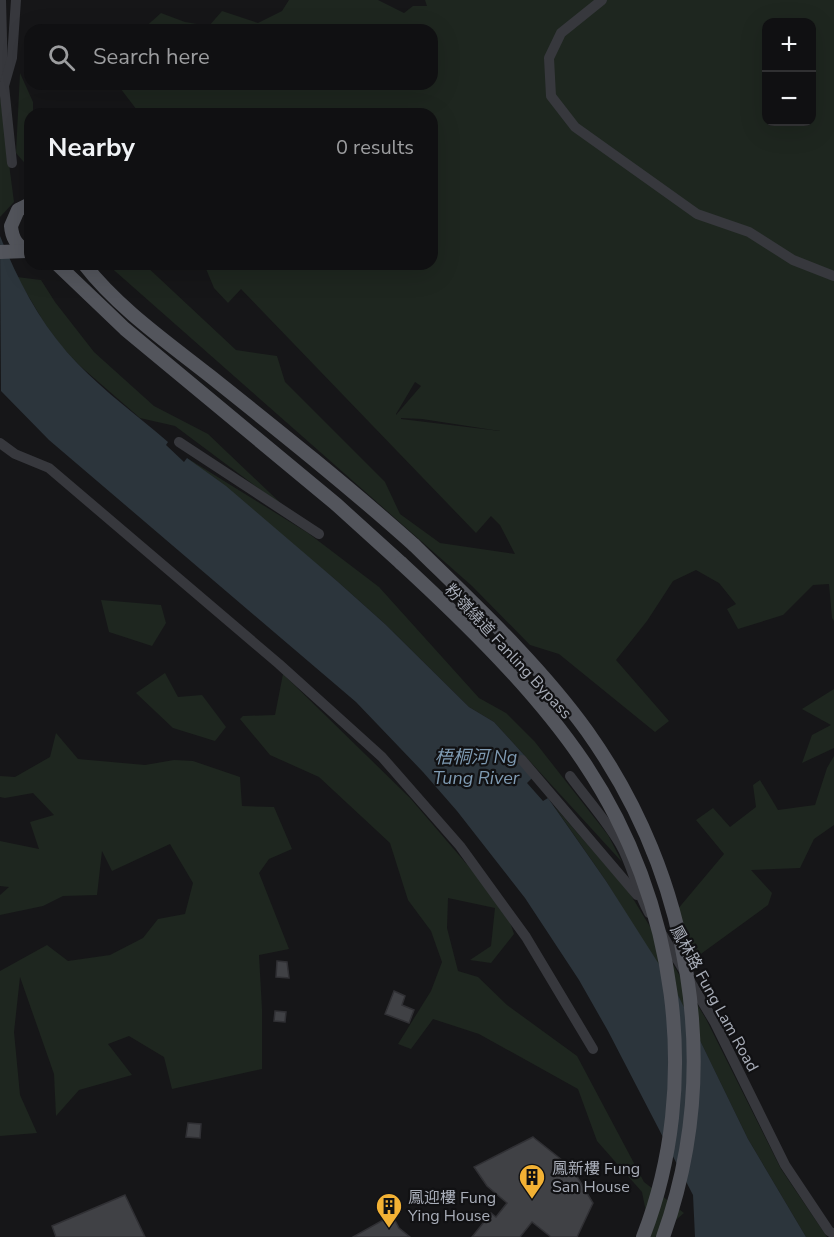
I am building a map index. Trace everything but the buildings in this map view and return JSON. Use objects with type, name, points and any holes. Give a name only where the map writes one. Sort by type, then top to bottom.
[{"type":"main road","points":[[24,207],[16,213],[5,230],[24,248]]},
{"type":"main road","points":[[5,252],[24,252]]},
{"type":"main road","name":"粉嶺繞道 Fanling Bypass","points":[[63,270],[125,329],[337,506],[424,584],[550,716],[600,788],[627,840],[652,905],[665,957],[673,1016],[674,1080],[668,1136],[658,1186],[643,1237]]},
{"type":"main road","name":"粉嶺繞道 Fanling Bypass","points":[[89,270],[136,316],[350,488],[414,545],[548,683],[586,730],[620,782],[648,836],[669,894],[684,955],[692,1013],[693,1081],[690,1122],[681,1175],[663,1237]]},
{"type":"street","points":[[1,0],[4,86],[12,162]]},
{"type":"street","points":[[4,86],[12,58],[16,0]]},
{"type":"street","points":[[602,0],[561,33],[549,58],[551,96],[575,127],[697,214],[748,232],[794,260],[834,276]]},
{"type":"street","points":[[179,442],[319,534]]},
{"type":"street","points":[[0,443],[15,454],[49,468],[279,664],[382,757],[460,846],[526,937],[593,1050]]},
{"type":"street","points":[[522,760],[639,897]]},
{"type":"street","name":"鳳林路 Fung Lam Road","points":[[570,776],[619,843],[631,866],[639,897],[715,1023],[779,1153],[801,1191],[829,1231],[834,1234]]},
{"type":"shaded area","points":[[289,0],[378,0],[404,13],[413,6],[427,6],[425,0],[834,0],[834,621],[829,584],[813,585],[783,615],[738,629],[727,609],[736,604],[719,583],[696,570],[673,581],[647,621],[616,660],[669,721],[655,732],[559,654],[530,645],[472,586],[114,270],[150,270],[236,350],[277,356],[285,382],[385,482],[400,514],[440,543],[515,554],[500,525],[491,516],[476,533],[241,289],[228,303],[214,288],[206,270],[438,270],[438,108],[135,108],[122,90],[438,90],[438,24],[211,24],[222,11],[258,23],[282,11]],"holes":[[[415,382],[421,386],[396,415]],[[401,418],[422,419],[500,431]]]},
{"type":"shaded area","points":[[161,13],[185,22],[197,24],[149,24]]},
{"type":"shaded area","points":[[20,73],[24,82],[24,90],[28,90],[33,108],[24,108],[24,162],[16,153]]},
{"type":"shaded area","points":[[0,95],[14,202],[0,217]]},
{"type":"shaded area","points":[[17,277],[41,280],[94,352],[154,406],[208,434],[289,511],[175,426],[140,418],[79,365],[62,347],[45,324]]},
{"type":"shaded area","points":[[187,458],[308,533],[379,587],[479,698],[506,713],[535,742],[608,835],[622,862],[494,722],[469,707],[385,624],[337,581]]},
{"type":"shaded area","points":[[101,600],[161,605],[166,623],[152,646],[109,632]]},
{"type":"shaded area","points":[[165,673],[178,697],[202,695],[226,727],[215,741],[173,728],[136,693]]},
{"type":"shaded area","points":[[283,674],[410,798],[506,910],[514,934],[491,963],[470,960],[491,946],[495,908],[448,898],[447,928],[458,971],[478,977],[507,1005],[577,1056],[644,1182],[684,1213],[656,1237],[651,1237],[642,1192],[597,1141],[578,1089],[479,1034],[433,1019],[411,1049],[398,1044],[431,991],[442,962],[431,931],[408,900],[390,843],[319,777],[270,755],[240,719],[243,716],[275,715]]},
{"type":"shaded area","points":[[834,689],[834,748],[802,763],[812,735],[831,725],[802,709]]},
{"type":"shaded area","points":[[56,733],[78,759],[145,765],[174,760],[193,761],[240,777],[242,806],[274,807],[292,849],[269,859],[259,873],[289,949],[259,955],[262,1069],[172,1089],[164,1057],[129,1036],[108,1044],[132,1075],[79,1090],[56,1116],[54,1074],[20,977],[14,1032],[20,1095],[37,1133],[0,1136],[0,971],[47,945],[68,961],[110,955],[143,938],[158,919],[185,914],[193,883],[170,844],[112,871],[102,851],[97,895],[63,896],[43,906],[0,915],[0,895],[9,887],[0,886],[0,841],[39,849],[30,822],[54,815],[33,793],[0,797],[0,776],[15,777],[50,757]]},
{"type":"shaded area","points":[[834,756],[834,825],[814,839],[800,868],[751,870],[772,893],[768,905],[698,956],[677,910],[724,854],[696,820],[713,808],[730,827],[756,807],[753,785],[760,780],[778,810],[815,805],[827,768]]},
{"type":"shaded area","points":[[554,806],[629,892],[706,1019],[781,1169],[827,1237],[806,1237],[748,1139],[688,1016],[606,881]]},
{"type":"water","name":"梧桐河 Ng Tung River","points":[[0,236],[15,271],[43,320],[65,350],[88,374],[168,442],[166,445],[184,462],[187,458],[226,486],[337,581],[385,624],[469,707],[494,722],[525,756],[532,778],[527,783],[543,801],[548,798],[606,881],[676,991],[748,1139],[806,1237],[695,1237],[693,1195],[608,1031],[579,980],[525,898],[457,811],[356,702],[49,440],[1,391]]},
{"type":"place","name":"鳳新樓 Fung San House","points":[[532,1200]]},
{"type":"place","name":"鳳迎樓 Fung Ying House","points":[[389,1229]]}]
